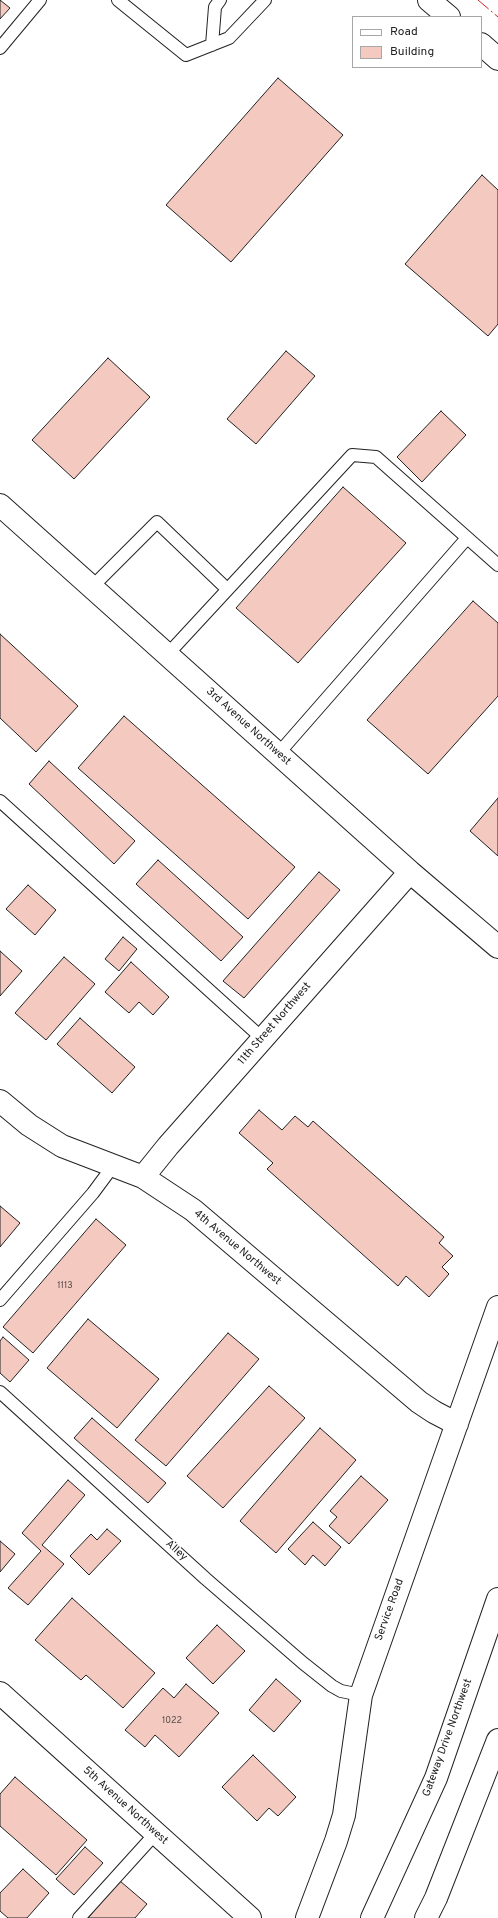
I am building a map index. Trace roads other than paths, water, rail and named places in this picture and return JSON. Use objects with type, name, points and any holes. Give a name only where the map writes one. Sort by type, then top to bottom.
[{"type":"main road","points":[[429,0],[448,16]]},
{"type":"main road","points":[[482,45],[498,59]]},
{"type":"main road","name":"3rd Avenue Northwest","points":[[0,505],[410,872],[498,947]]},
{"type":"main road","name":"11th Street Northwest","points":[[143,1177],[168,1146],[410,872]]},
{"type":"main road","name":"4th Avenue Northwest","points":[[0,1101],[29,1125],[62,1146],[143,1177],[193,1210],[419,1402],[457,1424]]},
{"type":"main road","name":"Service Road","points":[[307,1918],[336,1841],[344,1814],[350,1777],[352,1748],[361,1695],[498,1307]]},
{"type":"main road","name":"Gateway Drive Northwest","points":[[372,1918],[436,1778],[498,1599]]},
{"type":"main road","name":"5th Avenue Northwest","points":[[0,1693],[154,1834],[250,1918]]},
{"type":"main road","points":[[426,1918],[434,1908],[498,1740]]},
{"type":"lane","points":[[0,48],[40,0]]},
{"type":"lane","points":[[118,0],[186,55],[229,38],[265,0]]},
{"type":"lane","points":[[212,45],[215,6],[220,0]]},
{"type":"lane","points":[[166,654],[352,455],[376,457],[498,565]]},
{"type":"lane","points":[[92,587],[156,522],[227,589]]},
{"type":"lane","points":[[278,754],[467,538]]},
{"type":"lane","points":[[0,801],[262,1039]]},
{"type":"lane","points":[[0,1300],[93,1193],[113,1166]]},
{"type":"lane","name":"Alley","points":[[0,1392],[206,1579],[308,1667],[341,1691],[361,1695]]},
{"type":"lane","points":[[79,1918],[154,1834]]}]
